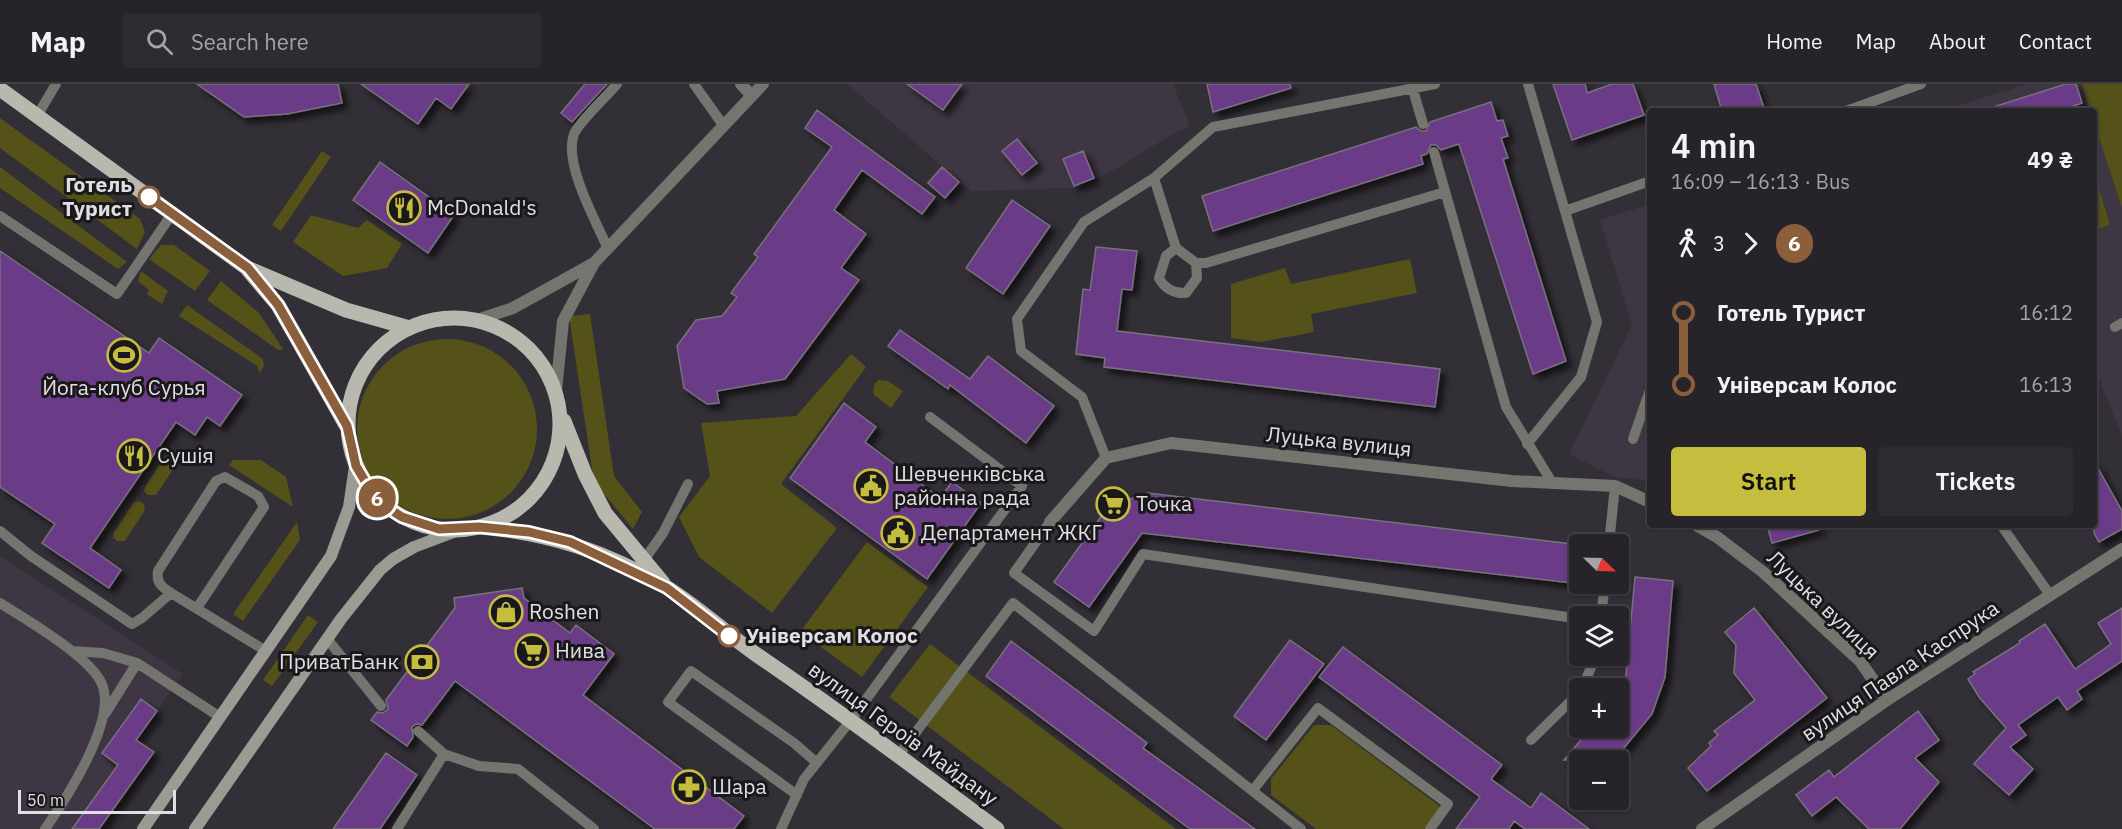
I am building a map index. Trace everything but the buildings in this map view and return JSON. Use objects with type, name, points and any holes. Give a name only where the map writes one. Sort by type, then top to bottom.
[{"type":"main road","points":[[0,89],[248,268],[346,310],[406,327]]},
{"type":"main road","points":[[248,268],[278,305],[347,426],[356,466],[371,491],[402,517],[430,527],[459,530]]},
{"type":"main road","points":[[347,426],[353,386],[362,368],[382,345],[406,327],[428,319],[474,321],[495,325],[516,336],[540,360],[556,391],[560,413],[560,437],[554,459],[544,480],[529,499],[511,513],[479,527]]},
{"type":"main road","points":[[560,413],[585,474],[605,513],[667,588]]},
{"type":"main road","points":[[143,829],[306,593],[340,536],[350,507],[356,466]]},
{"type":"main road","points":[[195,829],[341,619],[365,587],[393,559],[441,535],[459,530],[479,527],[529,532],[570,542],[667,588]]},
{"type":"main road","name":"вулиця Героїв Майдану","points":[[667,588],[729,636],[851,720],[997,829]]},
{"type":"street","points":[[741,84],[751,95]]},
{"type":"street","points":[[474,321],[513,308],[594,263],[763,84]]},
{"type":"street","points":[[556,391],[562,321],[594,263]]},
{"type":"street","name":"Луцька вулиця","points":[[1106,458],[1171,443],[1553,484],[1615,486],[1647,501]]},
{"type":"street","points":[[1050,522],[1106,458]]},
{"type":"street","name":"Луцька вулиця","points":[[1701,528],[1717,537],[1763,572],[1860,661],[1887,700]]},
{"type":"street","name":"вулиця Павла Каспрука","points":[[1702,829],[1887,700],[2122,549]]},
{"type":"lane","points":[[36,116],[56,84]]},
{"type":"lane","points":[[608,249],[576,173],[572,155],[574,133],[617,84]]},
{"type":"lane","points":[[694,84],[723,125]]},
{"type":"lane","points":[[1106,458],[1082,397],[1021,351],[1017,319],[1084,222],[1154,178],[1213,127],[1435,84]]},
{"type":"lane","points":[[1527,444],[1581,376],[1597,322],[1528,84]]},
{"type":"lane","points":[[1854,108],[1922,84]]},
{"type":"lane","points":[[1413,90],[1424,124]]},
{"type":"lane","points":[[1434,152],[1506,406],[1553,484]]},
{"type":"lane","points":[[1154,178],[1176,248],[1196,263],[1206,263],[1445,192]]},
{"type":"lane","points":[[1566,211],[1647,182]]},
{"type":"lane","points":[[0,216],[117,294],[172,214]]},
{"type":"lane","points":[[1176,248],[1166,256],[1159,269],[1158,278],[1168,289],[1179,294],[1191,290],[1197,278],[1196,263]]},
{"type":"lane","points":[[1633,439],[1647,399]]},
{"type":"lane","points":[[783,827],[797,795],[816,762],[851,720],[1022,486],[930,417]]},
{"type":"lane","points":[[197,608],[264,507],[258,496],[225,477],[216,481],[158,571],[157,580],[161,587],[266,651]]},
{"type":"lane","points":[[644,560],[663,532],[688,484]]},
{"type":"lane","points":[[1610,534],[1615,486]]},
{"type":"lane","points":[[1050,522],[1014,573],[1094,631],[1143,554],[1569,617]]},
{"type":"lane","points":[[2003,528],[2050,595]]},
{"type":"lane","points":[[0,531],[31,556],[132,624],[171,593]]},
{"type":"lane","points":[[0,603],[72,651],[103,686],[105,714]]},
{"type":"lane","points":[[898,756],[1013,603],[1301,829]]},
{"type":"lane","points":[[327,640],[381,706]]},
{"type":"lane","points":[[72,651],[103,653],[138,663],[220,717]]},
{"type":"lane","points":[[45,829],[73,790],[105,714],[138,663]]},
{"type":"lane","points":[[797,795],[668,702],[691,671],[794,743],[816,762]]},
{"type":"lane","points":[[1531,740],[1569,702]]},
{"type":"lane","points":[[1253,790],[1318,708],[1448,804],[1430,829]]},
{"type":"lane","points":[[418,731],[444,754],[479,766],[518,769],[594,829]]},
{"type":"lane","points":[[397,829],[444,754]]},
{"type":"shaded area","points":[[847,84],[1173,84],[1190,127],[1178,131],[1110,172],[1075,188],[971,191]]},
{"type":"shaded area","points":[[2027,84],[2122,84],[2122,437],[2097,373],[2097,108],[1950,108]]},
{"type":"shaded area","points":[[2082,84],[2122,84],[2122,208],[2097,131],[2097,108],[2089,108]]},
{"type":"shaded area","points":[[0,118],[140,219],[145,232],[137,249],[0,148]]},
{"type":"shaded area","points":[[322,151],[331,157],[281,231],[272,225]]},
{"type":"shaded area","points":[[0,167],[127,262],[118,269],[0,188]]},
{"type":"shaded area","points":[[2097,181],[2110,225],[2097,229]]},
{"type":"shaded area","points":[[1647,205],[1647,481],[1615,477],[1569,454],[1632,325],[1600,220]]},
{"type":"shaded area","points":[[311,215],[358,228],[367,220],[402,244],[387,268],[343,276],[293,242]]},
{"type":"shaded area","points":[[161,245],[174,245],[210,271],[195,291],[149,259]]},
{"type":"shaded area","points":[[1410,259],[1417,293],[1311,314],[1314,332],[1260,342],[1231,338],[1231,284],[1285,268],[1291,284]]},
{"type":"shaded area","points":[[141,271],[168,291],[162,304],[147,294],[149,290],[138,281]]},
{"type":"shaded area","points":[[221,281],[259,313],[283,349],[278,350],[207,300]]},
{"type":"shaded area","points":[[187,305],[263,359],[264,366],[260,373],[257,366],[179,316]]},
{"type":"shaded area","points":[[590,314],[614,476],[642,512],[633,529],[594,482],[569,316]]},
{"type":"shaded area","points":[[447,339],[481,346],[510,366],[530,395],[537,429],[530,463],[510,492],[481,512],[447,519],[413,512],[384,492],[364,463],[357,429],[364,395],[384,366],[413,346]]},
{"type":"shaded area","points":[[851,354],[866,367],[781,484],[837,528],[772,613],[699,557],[679,517],[710,476],[701,423],[796,416]]},
{"type":"shaded area","points":[[878,380],[888,381],[903,391],[891,408],[873,394],[874,385]]},
{"type":"shaded area","points":[[170,455],[177,460],[176,465],[156,495],[148,495],[144,491],[145,487],[165,456]]},
{"type":"shaded area","points":[[233,460],[261,460],[286,477],[293,507],[229,465]]},
{"type":"shaded area","points":[[139,501],[144,504],[145,510],[125,541],[117,541],[113,537],[114,532],[134,502]]},
{"type":"shaded area","points":[[297,522],[300,540],[243,621],[233,614]]},
{"type":"shaded area","points":[[867,542],[928,587],[862,677],[800,632]]},
{"type":"shaded area","points":[[0,556],[183,674],[72,829],[0,829]]},
{"type":"shaded area","points":[[308,615],[318,622],[272,686],[263,680]]},
{"type":"shaded area","points":[[930,644],[1176,829],[1064,829],[889,697]]},
{"type":"shaded area","points":[[1314,725],[1331,725],[1441,807],[1424,829],[1316,829],[1271,795],[1271,779]]},
{"type":"bus line","name":"6","points":[[149,197],[248,268],[278,305],[347,426],[349,446],[356,466],[371,491],[385,506],[420,525],[439,529],[459,530],[479,527],[529,532],[570,542],[667,588],[729,636]]},
{"type":"place","name":"Готель Турист","points":[[149,197]]},
{"type":"place","name":"McDonald's","points":[[404,208]]},
{"type":"place","name":"Йога-клуб Сурья","points":[[124,355]]},
{"type":"place","name":"Сушія","points":[[134,456]]},
{"type":"place","name":"Шевченківська районна рада","points":[[871,486]]},
{"type":"place","name":"Точка","points":[[1113,504]]},
{"type":"place","name":"Департамент ЖКГ","points":[[898,533]]},
{"type":"place","name":"Roshen","points":[[506,612]]},
{"type":"place","name":"Універсам Колос","points":[[729,636]]},
{"type":"place","name":"Нива","points":[[532,651]]},
{"type":"place","name":"ПриватБанк","points":[[422,662]]},
{"type":"place","name":"Шара","points":[[689,787]]}]
